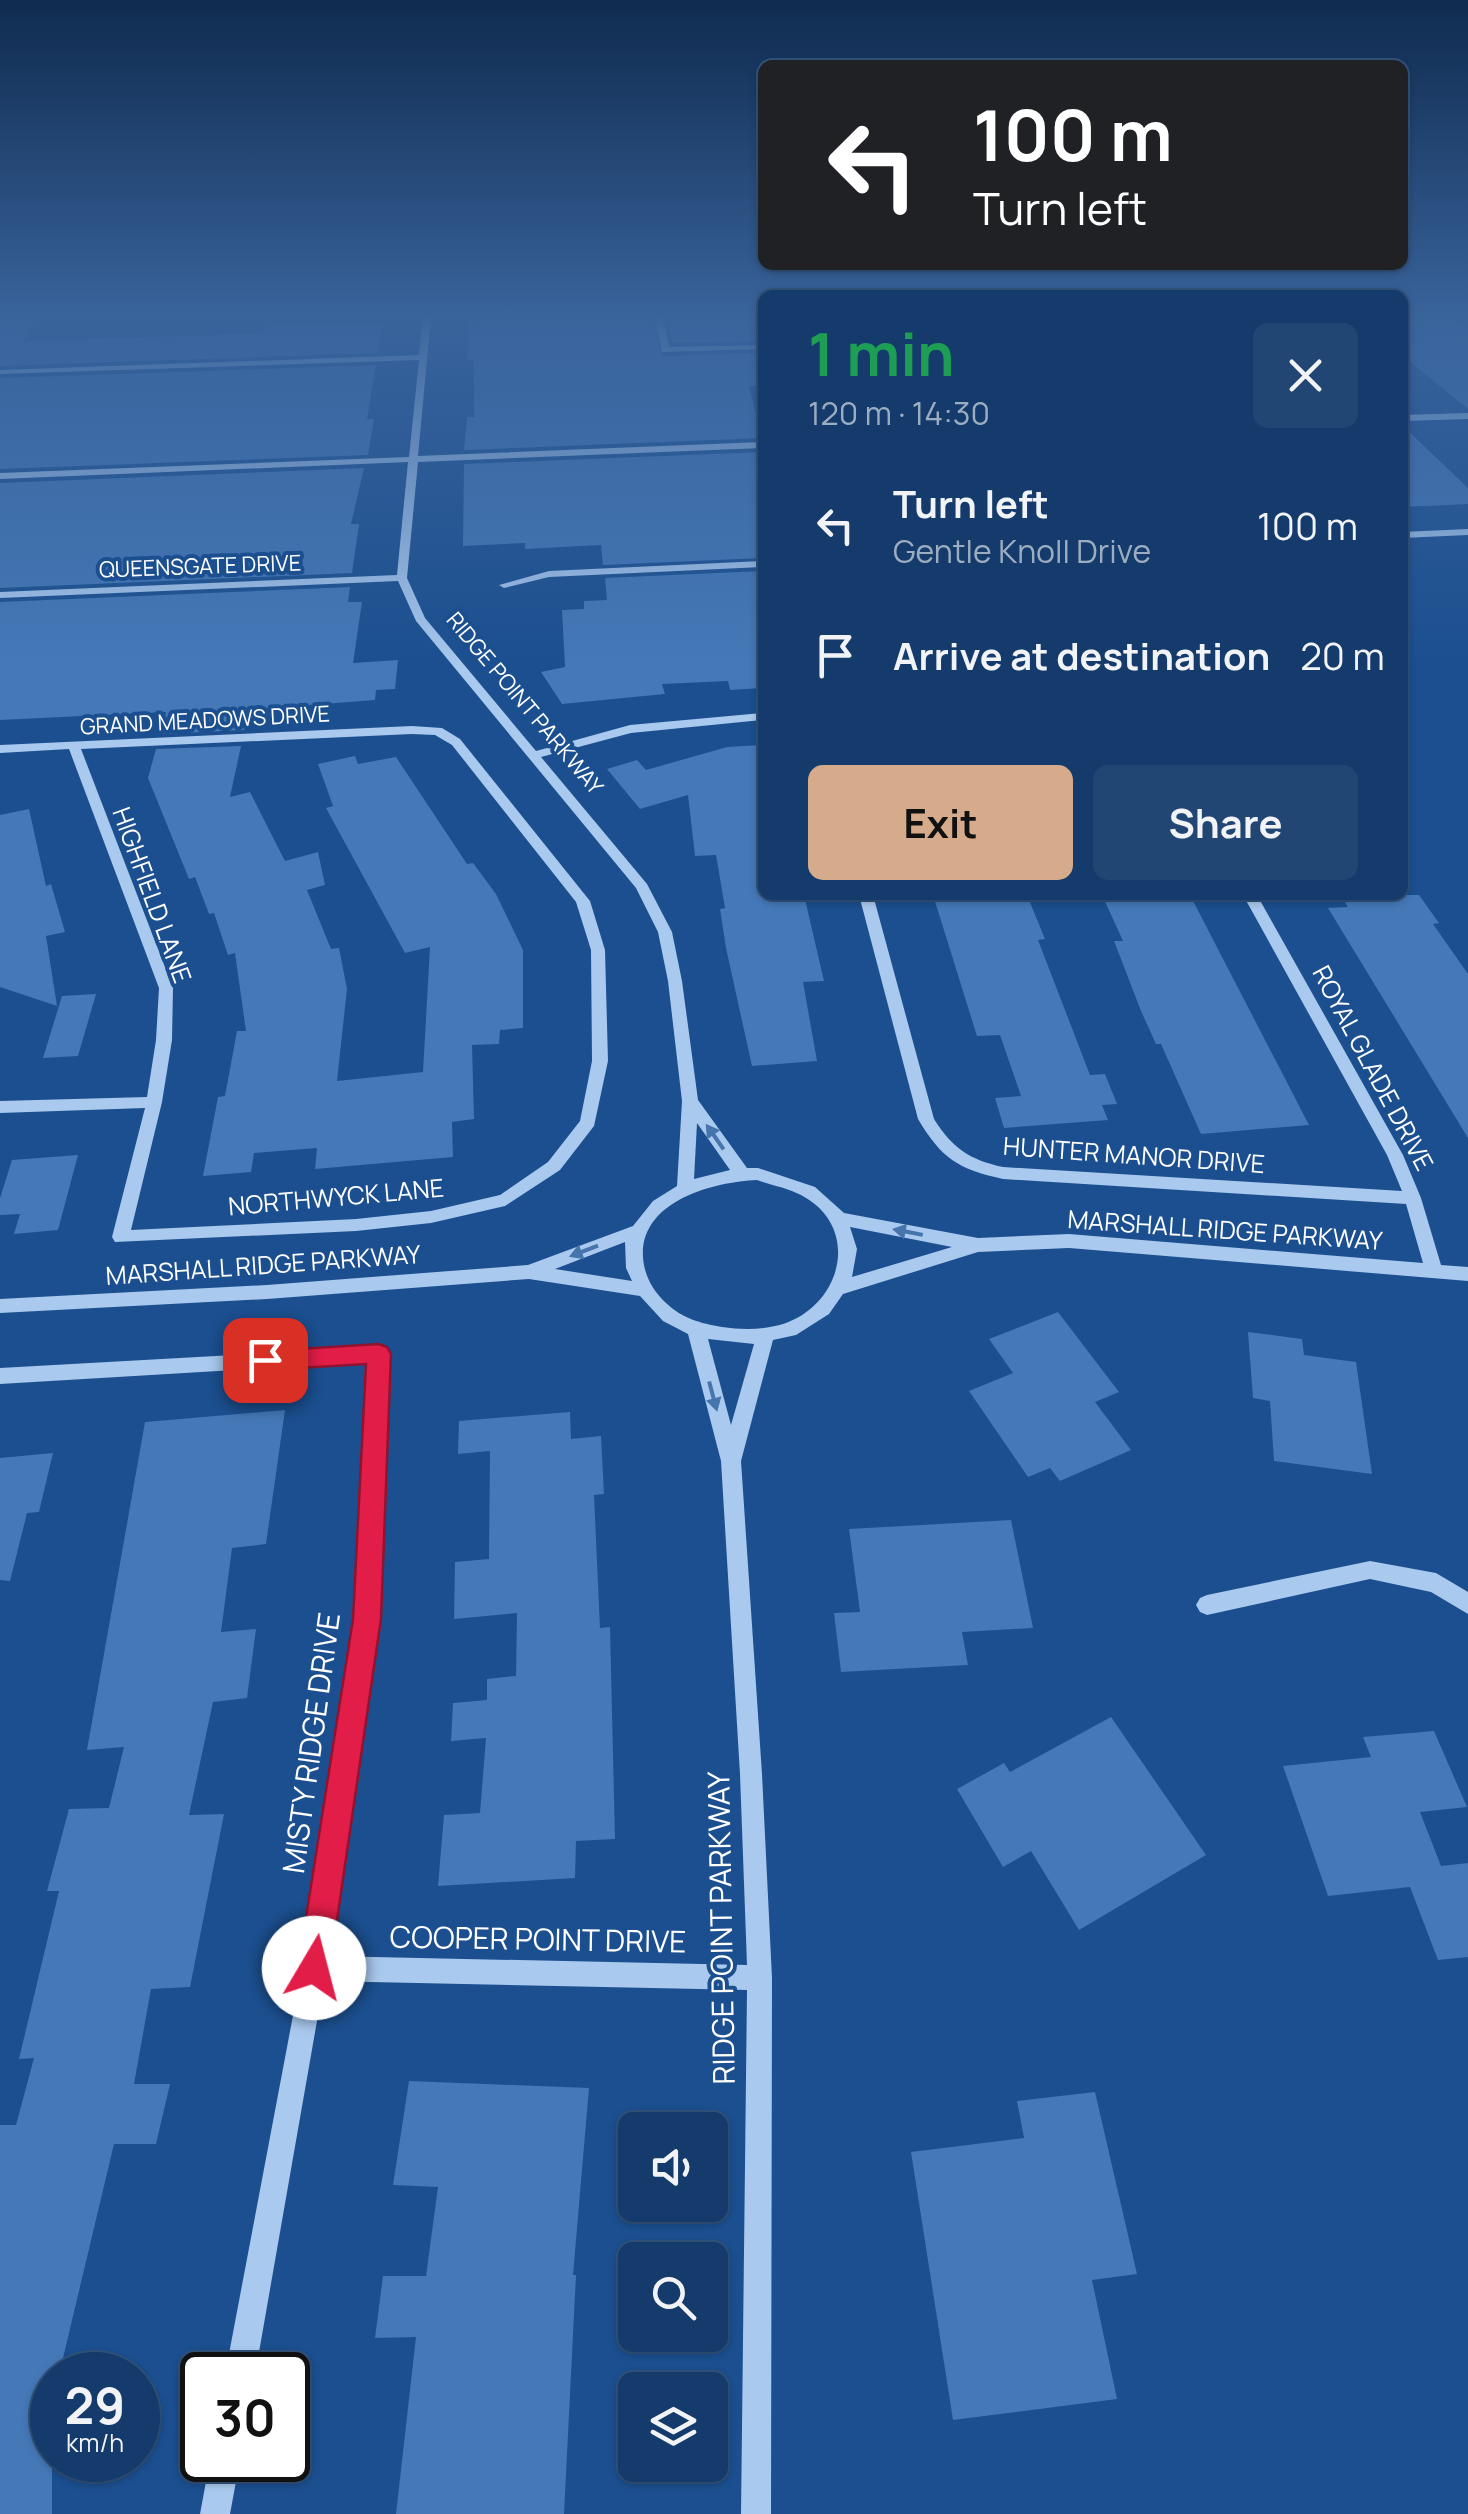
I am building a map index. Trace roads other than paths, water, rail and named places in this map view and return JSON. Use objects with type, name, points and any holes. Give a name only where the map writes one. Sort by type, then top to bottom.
[{"type":"street","points":[[402,578],[418,434]]},
{"type":"street","points":[[0,476],[758,445]]},
{"type":"street","points":[[1408,535],[1468,532]]},
{"type":"street","points":[[504,585],[550,574],[758,564]]},
{"type":"street","name":"QUEENSGATE DRIVE","points":[[0,594],[402,578]]},
{"type":"street","name":"RIDGE POINT PARKWAY","points":[[402,578],[420,619],[642,887],[665,932],[676,980],[690,1101],[684,1186]]},
{"type":"street","points":[[531,756],[630,729],[758,716]]},
{"type":"street","name":"GRAND MEADOWS DRIVE","points":[[0,749],[412,730]]},
{"type":"street","name":"NORTHWYCK LANE","points":[[121,1238],[356,1226],[432,1217],[506,1200],[554,1166],[588,1122],[600,1061],[598,950],[583,901],[456,742],[438,732],[412,730]]},
{"type":"street","name":"HIGHFIELD LANE","points":[[74,746],[166,988],[164,1040],[154,1102],[121,1238]]},
{"type":"street","name":"HUNTER MANOR DRIVE","points":[[867,900],[926,1120],[945,1152],[973,1167],[1003,1174],[1414,1198]]},
{"type":"street","name":"ROYAL GLADE DRIVE","points":[[1253,900],[1395,1155],[1414,1198],[1434,1271]]},
{"type":"street","points":[[690,1101],[741,1173]]},
{"type":"street","points":[[0,1107],[154,1102]]},
{"type":"street","points":[[741,1173],[804,1188],[838,1218],[850,1259],[842,1287],[814,1318],[792,1330],[730,1338],[675,1320],[644,1290],[634,1250],[640,1230],[658,1204],[684,1186],[741,1173]]},
{"type":"street","name":"MARSHALL RIDGE PARKWAY","points":[[838,1218],[978,1246],[1087,1242],[1468,1274]]},
{"type":"street","name":"MARSHALL RIDGE PARKWAY","points":[[528,1272],[640,1230]]},
{"type":"street","name":"MARSHALL RIDGE PARKWAY","points":[[842,1287],[978,1246]]},
{"type":"street","name":"MARSHALL RIDGE PARKWAY","points":[[0,1306],[267,1292],[528,1272],[644,1290]]},
{"type":"street","points":[[696,1330],[731,1462]]},
{"type":"street","points":[[731,1462],[765,1336]]},
{"type":"street","name":"MISTY RIDGE DRIVE","points":[[0,1376],[379,1354],[367,1619],[314,1968],[244,2352]]},
{"type":"street","name":"RIDGE POINT PARKWAY","points":[[731,1462],[760,1978],[756,2514]]},
{"type":"street","points":[[1207,1605],[1370,1570],[1436,1583],[1468,1604]]},
{"type":"street","name":"COOPER POINT DRIVE","points":[[314,1968],[760,1978]]},
{"type":"street","points":[[215,2514],[221,2482]]}]
